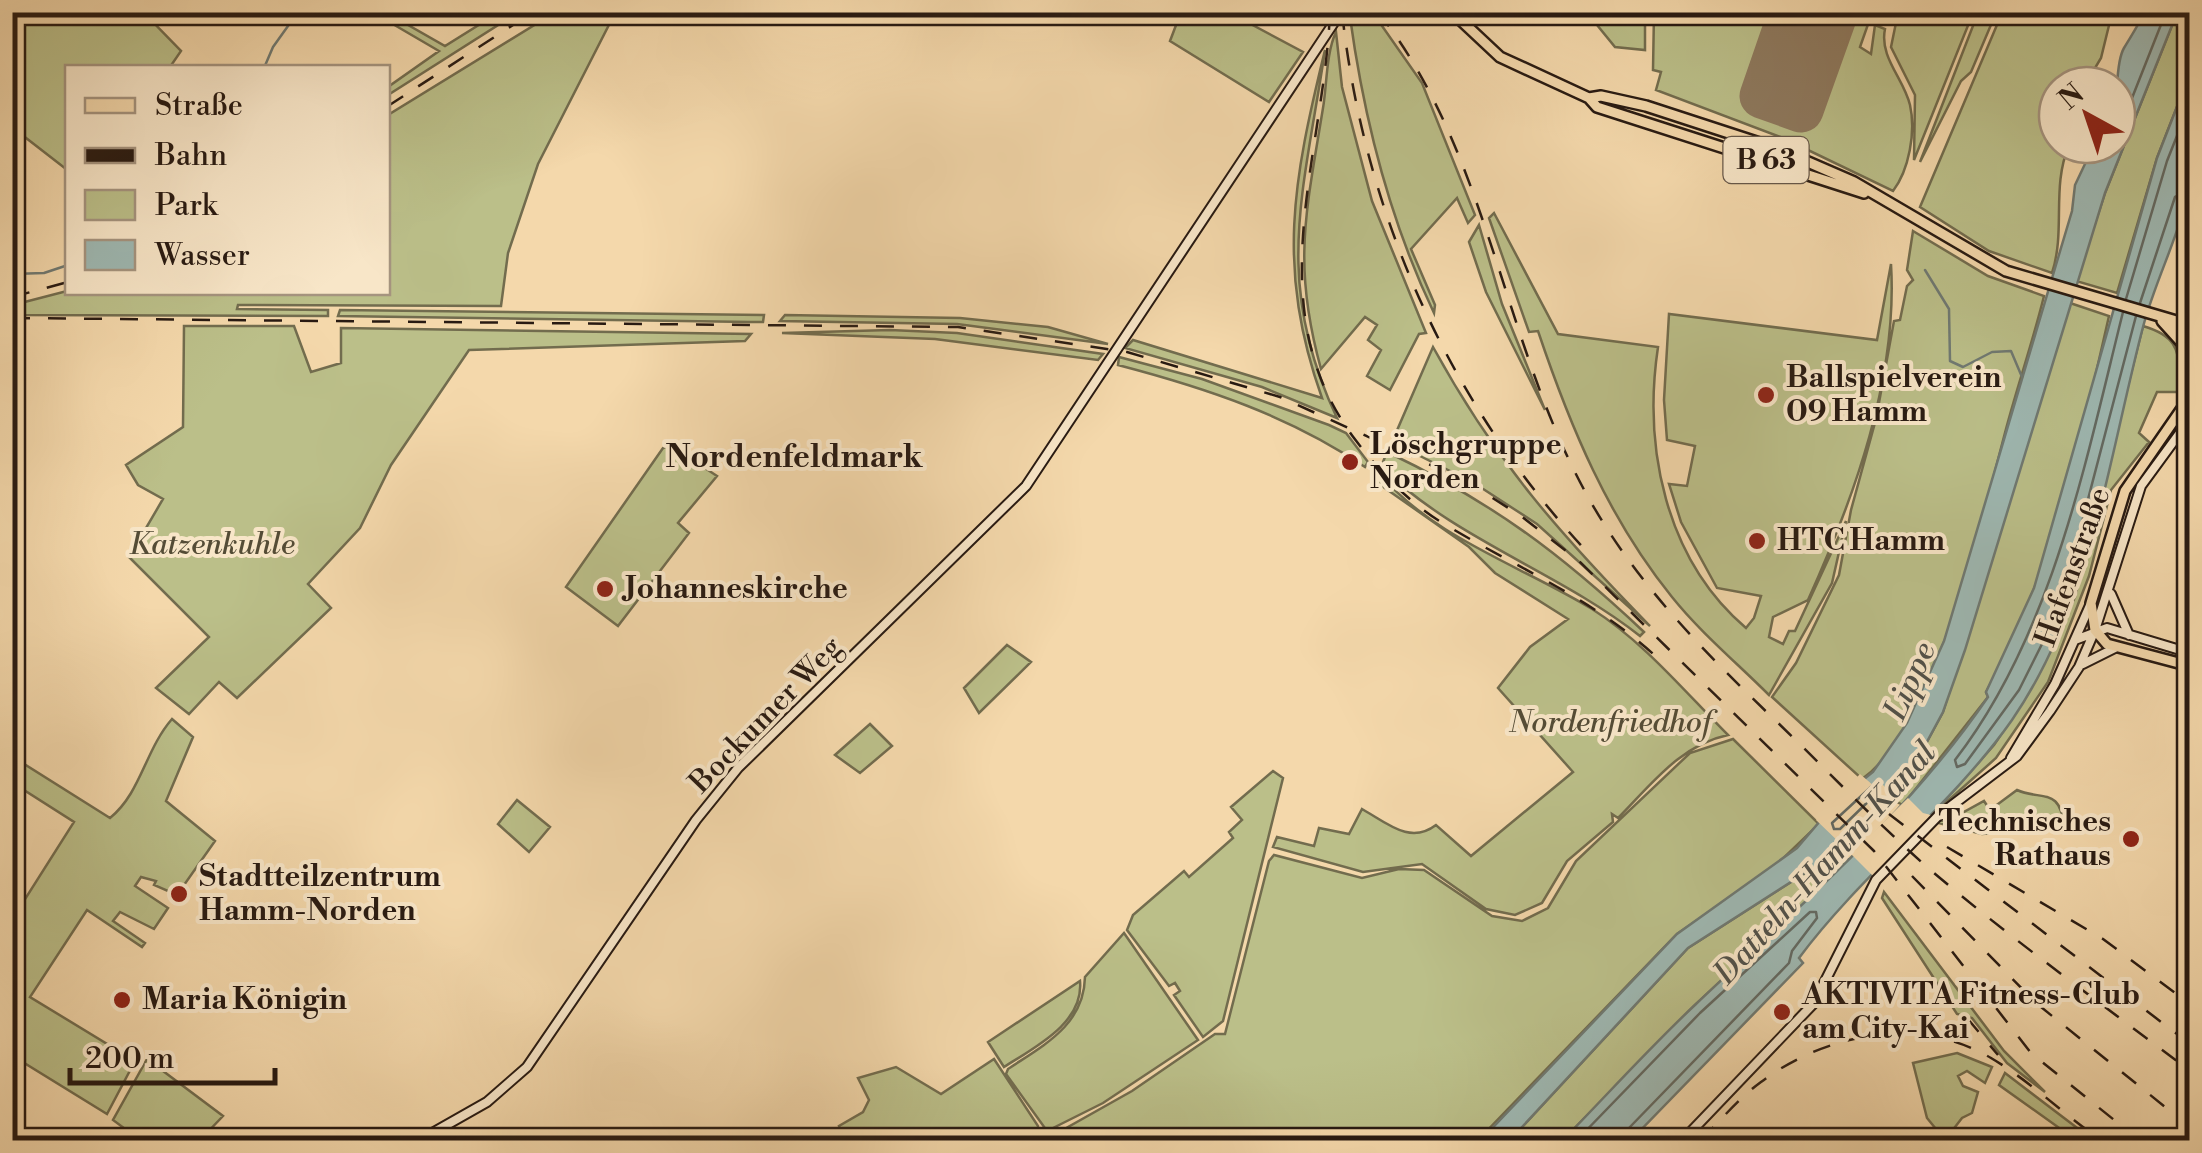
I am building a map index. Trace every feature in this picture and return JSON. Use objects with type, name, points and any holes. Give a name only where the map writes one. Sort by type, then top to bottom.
[{"type":"main road","name":"Bockumer Weg","points":[[420,1140],[486,1102],[528,1067],[728,779],[1026,486],[1341,12]]},
{"type":"main road","name":"B 63","points":[[1452,12],[1500,57],[1589,98],[1601,96],[1646,106],[1778,149],[1845,177],[1987,263],[2170,324],[2190,325]]},
{"type":"main road","points":[[2170,324],[2190,334]]},
{"type":"main road","points":[[2170,324],[2190,362]]},
{"type":"main road","points":[[2188,400],[2190,388]]},
{"type":"main road","name":"Hafenstraße","points":[[2011,758],[2091,604],[2125,491],[2188,400]]},
{"type":"main road","name":"Hafenstraße","points":[[1682,1140],[1814,1004],[1874,882],[1938,816],[1990,780],[2023,749],[2079,666],[2110,589],[2140,490],[2190,420]]},
{"type":"main road","points":[[2110,589],[2129,635]]},
{"type":"main road","points":[[2091,604],[2095,630],[2115,648],[2190,666]]},
{"type":"main road","points":[[2075,640],[2107,628],[2190,653]]},
{"type":"main road","points":[[2079,666],[2115,648]]},
{"type":"green space","points":[[13,12],[144,13],[181,51],[171,65],[65,65],[65,168],[17,131],[13,135]]},
{"type":"green space","points":[[1181,12],[1230,13],[1303,52],[1269,102],[1170,41]]},
{"type":"green space","points":[[374,13],[387,13],[445,46],[498,13],[517,13],[390,94],[390,86],[439,51]]},
{"type":"green space","points":[[554,13],[615,13],[538,164],[508,253],[501,306],[238,305],[237,309],[328,310],[328,316],[13,315],[13,305],[65,292],[65,295],[390,295],[390,114]]},
{"type":"green space","points":[[1354,13],[1373,13],[1422,83],[1475,215],[1468,223],[1457,198],[1411,249],[1435,305],[1434,313],[1380,168],[1356,55],[1350,17]]},
{"type":"green space","points":[[1596,13],[1645,13],[1645,50],[1615,47],[1593,20]]},
{"type":"green space","points":[[1654,13],[1872,13],[1860,47],[1871,54],[1875,25],[1885,29],[1886,49],[1912,116],[1907,162],[1893,191],[1783,138],[1656,90],[1661,72],[1653,70]]},
{"type":"green space","points":[[1898,13],[1973,13],[1914,160],[1915,95],[1891,47]]},
{"type":"green space","points":[[1978,13],[1996,13],[1971,72],[1961,81],[1920,162]]},
{"type":"green space","points":[[2002,13],[2112,13],[2097,65],[2037,65],[2037,165],[2063,165],[2052,273],[1989,251],[1920,207]]},
{"type":"green space","points":[[2177,13],[2189,13],[2189,76],[2157,158],[2117,293],[2076,281],[2116,165],[2137,165],[2137,113]]},
{"type":"green space","points":[[1336,32],[1342,87],[1372,201],[1426,333],[1419,334],[1390,390],[1367,376],[1381,350],[1368,340],[1377,325],[1365,317],[1321,369],[1307,299],[1307,209]]},
{"type":"green space","points":[[1325,50],[1302,193],[1299,279],[1317,369],[1337,418],[1262,387],[1125,348],[1133,340],[1322,398],[1299,307],[1294,224],[1305,141]]},
{"type":"green space","points":[[1494,213],[1558,334],[1658,347],[1654,423],[1666,499],[1696,569],[1718,600],[1746,628],[1761,596],[1717,588],[1681,522],[1669,484],[1687,486],[1695,446],[1667,440],[1664,400],[1669,314],[1877,340],[1891,264],[1891,307],[1880,394],[1856,479],[1808,600],[1773,617],[1769,637],[1783,644],[1789,631],[1795,631],[1846,521],[1832,583],[1769,695],[1672,597],[1610,503],[1563,402],[1538,331],[1529,332],[1489,218]]},
{"type":"green space","points":[[1479,225],[1502,304],[1545,410],[1486,292],[1469,242]]},
{"type":"green space","points":[[1913,231],[1988,276],[2044,296],[1970,564],[1934,669],[1888,753],[1862,779],[1772,697],[1796,663],[1839,575],[1851,510],[1876,419],[1894,321],[1900,320],[1907,286],[1913,280],[1907,270]]},
{"type":"green space","points":[[2070,303],[2109,316],[2046,556],[2029,603],[1986,692],[1988,697],[1903,805],[1887,797],[1923,749],[1943,712]]},
{"type":"green space","points":[[340,310],[764,315],[763,322],[751,322],[338,316]]},
{"type":"green space","points":[[785,315],[960,318],[1048,327],[1108,344],[957,324],[780,321]]},
{"type":"green space","name":"Katzenkuhle","points":[[184,326],[294,326],[311,372],[341,363],[341,328],[751,334],[745,341],[469,350],[391,465],[360,528],[308,584],[331,608],[237,698],[219,682],[189,714],[156,688],[209,637],[129,557],[163,499],[138,485],[126,465],[183,427]]},
{"type":"green space","points":[[2143,326],[2173,344],[2183,392],[2157,392],[2139,433],[2149,442],[2111,490],[2089,576],[2048,682],[1996,758],[1932,815],[1994,745],[2028,694],[2075,597]]},
{"type":"green space","points":[[782,333],[957,333],[1103,354],[1098,360],[935,339]]},
{"type":"green space","points":[[1433,347],[1481,426],[1531,495],[1650,626],[1537,524],[1474,483],[1392,442]]},
{"type":"green space","points":[[1119,357],[1202,379],[1329,425],[1346,433],[1368,462],[1365,467],[1277,418],[1183,383],[1118,365]]},
{"type":"green space","points":[[670,445],[717,476],[678,523],[689,533],[618,626],[566,587],[663,448]]},
{"type":"green space","points":[[1387,452],[1460,490],[1523,531],[1644,632],[1640,636],[1609,613],[1475,536],[1410,493],[1381,467]]},
{"type":"green space","name":"Nordenfriedhof","points":[[1378,472],[1400,495],[1451,533],[1611,622],[1663,668],[1728,735],[1681,757],[1618,818],[1612,814],[1613,822],[1567,861],[1542,903],[1515,915],[1486,909],[1422,864],[1363,872],[1273,847],[1277,837],[1314,846],[1319,828],[1349,834],[1362,809],[1408,832],[1426,831],[1436,825],[1471,856],[1573,772],[1498,688],[1530,647],[1568,619],[1495,573],[1469,547],[1372,479]]},
{"type":"green space","points":[[1007,645],[1031,662],[979,713],[964,688]]},
{"type":"green space","points":[[172,719],[193,737],[166,801],[215,841],[177,895],[154,885],[156,881],[141,877],[135,886],[168,908],[154,929],[120,912],[113,921],[145,943],[142,947],[87,910],[30,997],[135,1061],[107,1114],[13,1056],[13,1008],[18,995],[13,991],[13,918],[74,822],[13,783],[13,757],[110,818],[129,796]]},
{"type":"green space","points":[[870,724],[892,746],[860,773],[835,755]]},
{"type":"green space","points":[[1733,739],[1819,824],[1771,870],[1677,934],[1478,1140],[1045,1140],[1132,1091],[1215,1034],[1225,1034],[1269,861],[1274,855],[1362,878],[1399,869],[1424,870],[1492,916],[1522,921],[1548,908],[1576,861],[1690,753]]},
{"type":"green space","points":[[1273,771],[1283,778],[1223,1021],[1203,1037],[1174,995],[1180,991],[1175,983],[1169,986],[1127,930],[1133,915],[1184,871],[1189,877],[1233,838],[1229,832],[1242,820],[1231,807]]},
{"type":"green space","points":[[2017,790],[2054,800],[2064,828],[1982,834],[1935,822],[1951,819],[1984,801],[1990,810]]},
{"type":"green space","points":[[517,800],[550,827],[529,852],[498,824]]},
{"type":"green space","points":[[1835,848],[1850,861],[1694,1006],[1563,1140],[1510,1140],[1688,948],[1816,866]]},
{"type":"green space","points":[[1884,892],[2004,1051],[2045,1092],[2007,1063],[1972,1018],[1957,1014],[1882,898]]},
{"type":"green space","points":[[1124,933],[1198,1040],[1103,1103],[1047,1131],[1006,1074],[1070,1021],[1083,994],[1085,977]]},
{"type":"green space","points":[[1080,981],[1079,996],[1066,1021],[1043,1042],[1004,1067],[988,1042]]},
{"type":"green space","points":[[1957,1053],[1992,1067],[1985,1083],[1967,1071],[1958,1076],[1963,1086],[1978,1092],[1972,1113],[1962,1118],[1945,1140],[1927,1118],[1913,1063]]},
{"type":"green space","points":[[147,1059],[223,1116],[200,1140],[140,1140],[113,1120]]},
{"type":"green space","points":[[994,1059],[1038,1126],[1037,1136],[1027,1140],[846,1140],[839,1126],[863,1112],[869,1100],[858,1078],[896,1067],[941,1094]]},
{"type":"green space","points":[[2005,1073],[2093,1140],[2076,1140],[1999,1085]]},
{"type":"water","points":[[2144,13],[2177,13],[2137,113],[2137,65],[2119,65],[2124,48]]},
{"type":"water","points":[[2189,76],[2193,148],[2189,190],[2143,327],[2079,580],[2039,676],[1988,752],[1824,927],[1799,958],[1803,963],[1631,1140],[1563,1140],[1679,1020],[1887,821],[1988,697],[1986,692],[2034,588],[2157,158]]},
{"type":"water","points":[[2084,165],[2116,165],[1965,650],[1943,712],[1923,749],[1887,797],[1816,866],[1688,948],[1510,1140],[1481,1140],[1677,934],[1797,848],[1838,800],[1873,772],[1907,723],[1944,641],[2072,211],[2075,185]]},
{"type":"pier","points":[[1860,774],[1874,786],[1879,781],[1894,796],[1844,847],[1816,820]]},
{"type":"pier","points":[[1908,798],[1923,813],[1935,816],[1874,877],[1851,854]]},
{"type":"waterway","points":[[265,65],[298,12]]},
{"type":"waterway","points":[[12,274],[44,273],[65,266]]},
{"type":"waterway","points":[[1925,270],[1949,309],[1950,361],[1963,367],[1992,352],[2011,351],[2022,377]]},
{"type":"runway","points":[[1791,12],[1762,96],[1801,110],[1836,12]]},
{"type":"railway","points":[[390,105],[533,12]]},
{"type":"railway","points":[[1330,12],[1303,231],[1302,284],[1308,337],[1325,388],[1363,450],[1416,504],[1585,603],[1664,664]]},
{"type":"railway","points":[[1342,12],[1353,88],[1370,162],[1393,234],[1422,304],[1495,436],[1590,555]]},
{"type":"railway","points":[[1378,12],[1414,65],[1444,122],[1469,181],[1530,364],[1580,482],[1643,579],[1720,666],[1927,867],[2190,1071]]},
{"type":"railway","points":[[12,297],[65,283]]},
{"type":"railway","points":[[12,318],[958,327],[1127,352],[1280,397],[1466,481],[1521,516],[1579,561],[1874,851],[2031,1053],[2139,1140]]},
{"type":"railway","points":[[1889,814],[2190,1044]]},
{"type":"railway","points":[[1947,847],[2103,939],[2190,1004]]},
{"type":"railway","points":[[1912,876],[2036,1003],[2190,1127]]},
{"type":"railway","points":[[1967,1018],[1998,1055]]},
{"type":"railway","points":[[1701,1140],[1745,1095],[1787,1065],[1843,1042],[1873,1035],[1904,1034],[1934,1037],[1991,1058],[2101,1140]]},
{"type":"place","name":"Ballspielverein 09 Hamm","points":[[1766,395]]},
{"type":"place","name":"Löschgruppe Norden","points":[[1350,462]]},
{"type":"place","name":"HTC Hamm","points":[[1757,541]]},
{"type":"place","name":"Johanneskirche","points":[[605,589]]},
{"type":"place","name":"Technisches Rathaus","points":[[2131,839]]},
{"type":"place","name":"Stadtteilzentrum Hamm-Norden","points":[[179,894]]},
{"type":"place","name":"Maria Königin","points":[[122,1000]]},
{"type":"place","name":"AKTIVITA Fitness-Club am City-Kai","points":[[1782,1012]]},
{"type":"district","name":"Nordenfeldmark","points":[[794,457]]},
{"type":"water label","name":"Lippe","points":[[1910,681]]},
{"type":"water label","name":"Datteln-Hamm-Kanal","points":[[1825,863]]}]
